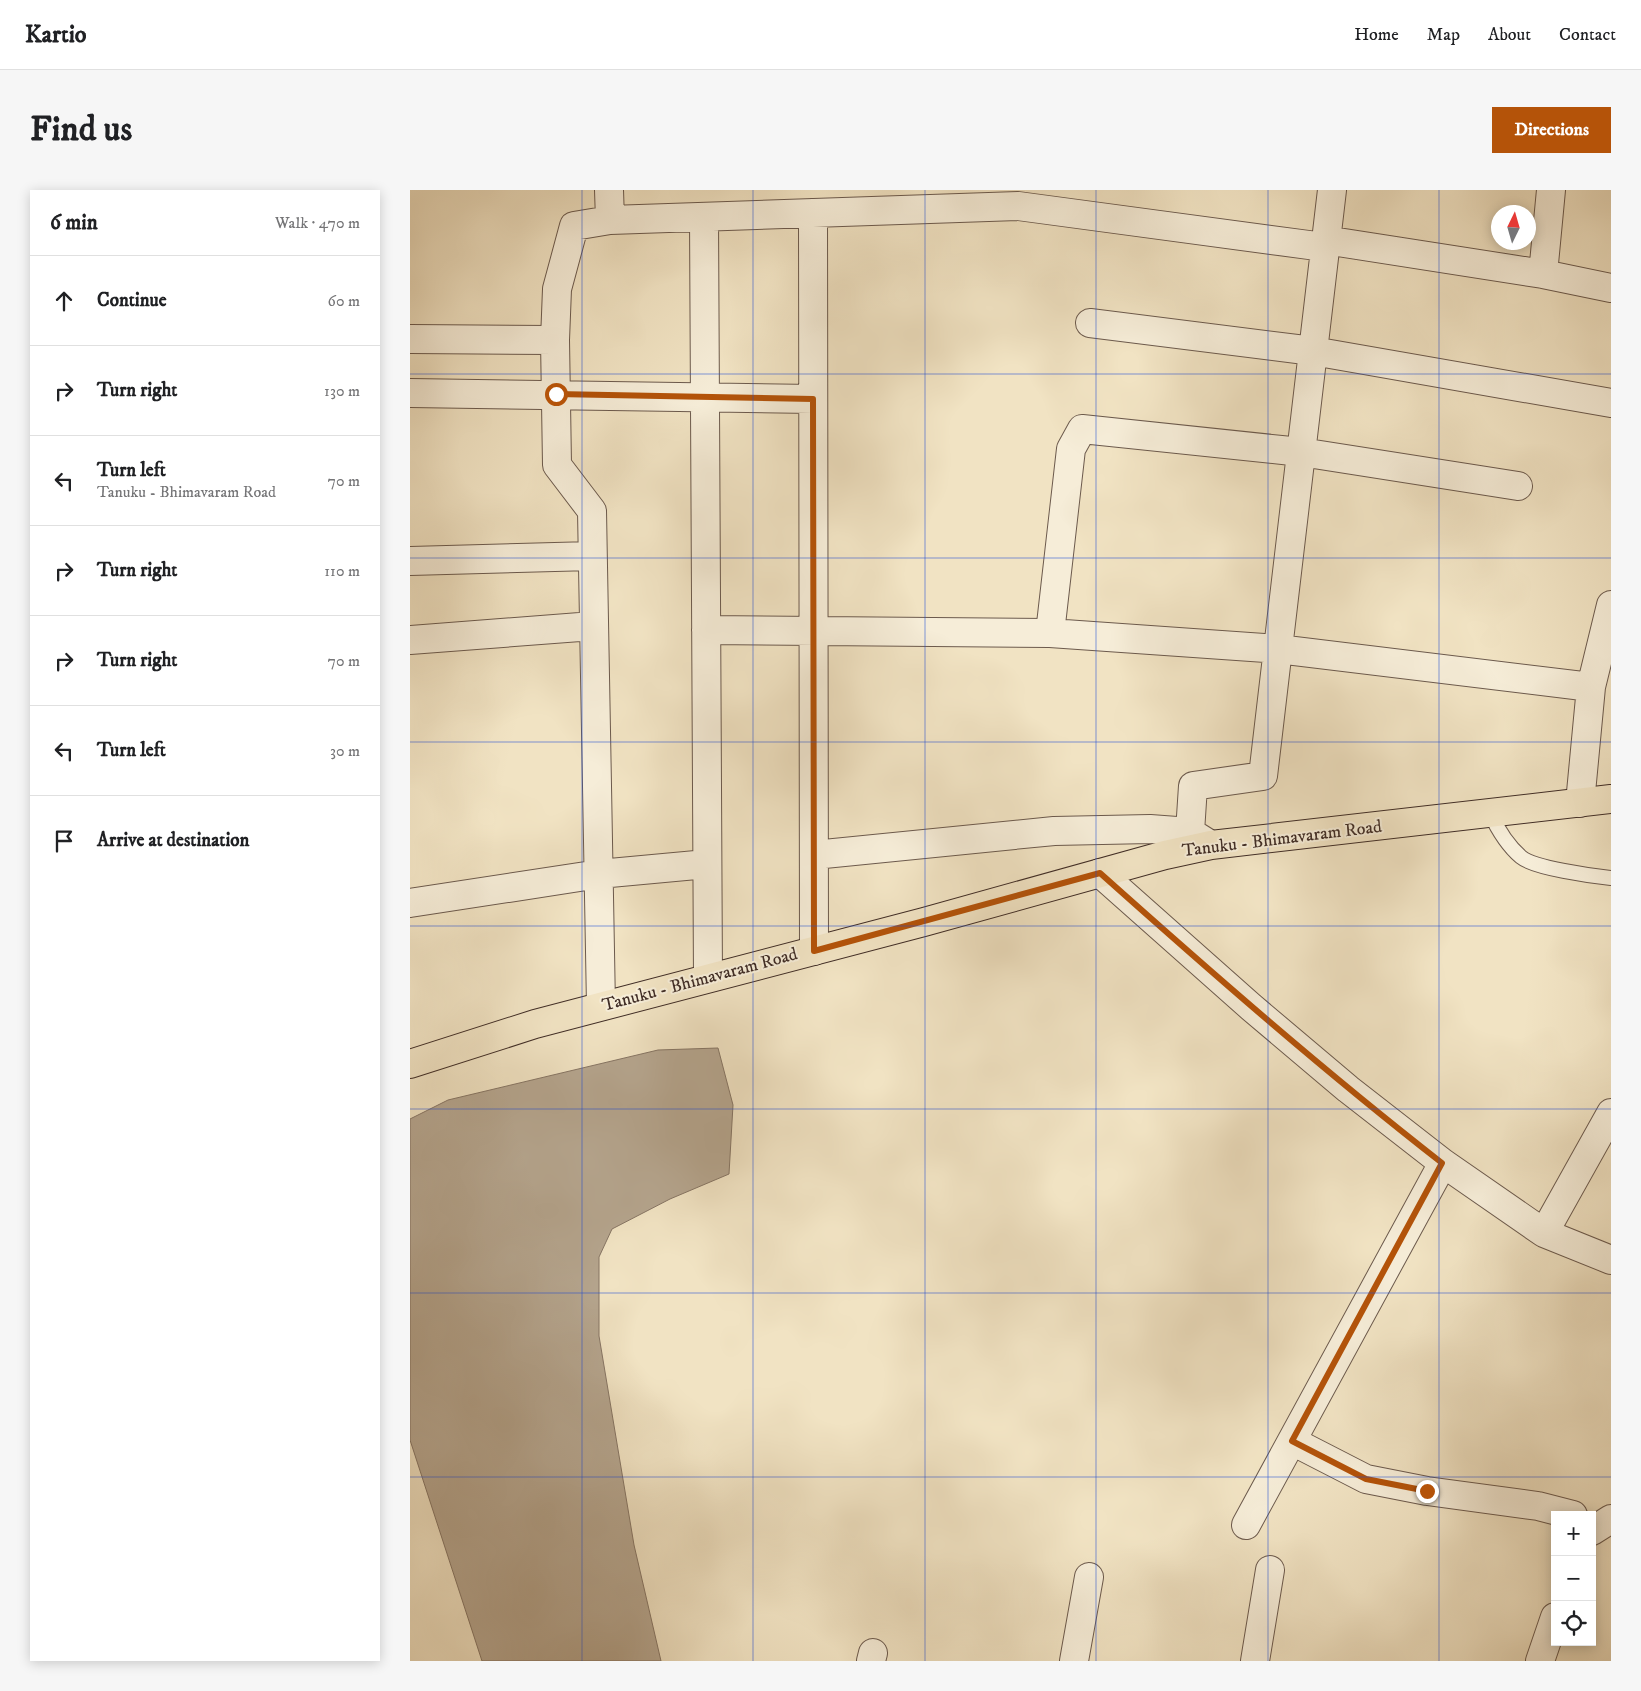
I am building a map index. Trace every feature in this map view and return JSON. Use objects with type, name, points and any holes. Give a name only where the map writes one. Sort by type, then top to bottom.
[{"type":"main road","name":"Tanuku - Bhimavaram Road","points":[[410,1064],[534,1024],[814,951],[1100,873],[1201,839],[1490,813],[1611,799]]},
{"type":"street","points":[[609,190],[610,220]]},
{"type":"street","points":[[814,854],[1054,831],[1150,829],[1201,839],[1193,786],[1263,776],[1332,190]]},
{"type":"street","points":[[1543,274],[1551,190]]},
{"type":"street","points":[[601,1006],[592,511],[557,465],[555,340],[557,289],[574,226],[610,220],[813,213],[1020,198],[1543,274],[1611,288]]},
{"type":"street","points":[[813,213],[814,951]]},
{"type":"street","points":[[704,217],[708,978]]},
{"type":"street","points":[[1090,323],[1313,351],[1611,403]]},
{"type":"street","points":[[410,339],[555,340]]},
{"type":"street","points":[[410,393],[813,399]]},
{"type":"street","points":[[1050,634],[1071,449],[1082,430],[1301,452],[1518,486]]},
{"type":"street","points":[[410,561],[592,556]]},
{"type":"street","points":[[1580,803],[1591,687],[1611,605]]},
{"type":"street","points":[[410,640],[593,626]]},
{"type":"street","points":[[706,630],[1050,634],[1278,649],[1591,687]]},
{"type":"street","points":[[410,903],[599,874],[707,864]]},
{"type":"street","points":[[1100,873],[1348,1089],[1442,1163],[1544,1233],[1611,1260]]},
{"type":"street","points":[[1544,1233],[1611,1114]]},
{"type":"street","points":[[1246,1526],[1442,1163]]},
{"type":"street","points":[[1292,1441],[1366,1479],[1427,1491],[1538,1506],[1557,1511]]},
{"type":"street","points":[[1596,1528],[1611,1519]]},
{"type":"street","points":[[1255,1661],[1270,1570]]},
{"type":"street","points":[[1074,1661],[1089,1577]]},
{"type":"street","points":[[1540,1661],[1551,1629]]},
{"type":"lane","points":[[1490,813],[1504,839],[1523,859],[1567,872],[1611,878]]},
{"type":"shaded area","points":[[718,1048],[733,1105],[729,1174],[670,1199],[612,1229],[599,1257],[599,1336],[634,1545],[661,1661],[482,1661],[410,1440],[410,1119],[448,1100],[658,1050]]},
{"type":"route","points":[[556,394],[813,399],[814,951],[1100,873],[1251,1007],[1348,1089],[1442,1163],[1292,1441],[1366,1479],[1427,1491]]}]
